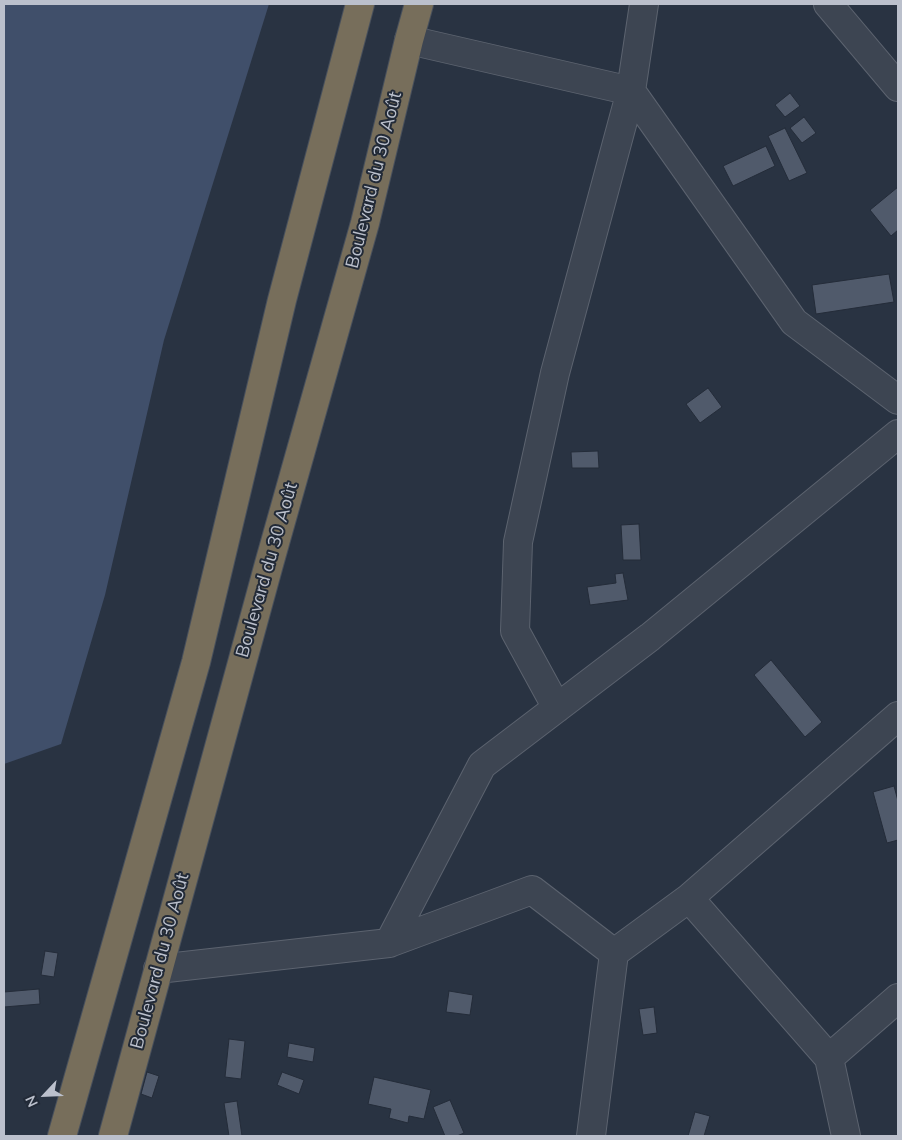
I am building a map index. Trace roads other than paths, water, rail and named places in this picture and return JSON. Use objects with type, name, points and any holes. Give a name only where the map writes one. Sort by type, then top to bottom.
[{"type":"highway","points":[[62,1136],[196,662],[280,309],[360,4]]},
{"type":"highway","name":"Boulevard du 30 Août","points":[[113,1136],[271,555],[365,223],[409,40],[420,4]]},
{"type":"street","points":[[557,708],[515,631],[518,542],[555,373],[630,90],[644,4]]},
{"type":"street","points":[[828,4],[898,87]]},
{"type":"street","points":[[409,40],[630,90],[794,322],[898,400]]},
{"type":"street","points":[[390,943],[482,765],[650,637],[898,434]]},
{"type":"street","points":[[591,1136],[614,953],[689,898],[898,716]]},
{"type":"street","points":[[158,969],[390,943],[532,890],[614,953]]},
{"type":"street","points":[[689,898],[828,1058],[846,1136]]},
{"type":"street","points":[[828,1058],[898,998]]},
{"type":"water","points":[[4,4],[269,4],[164,340],[105,595],[61,744],[4,764]]}]
